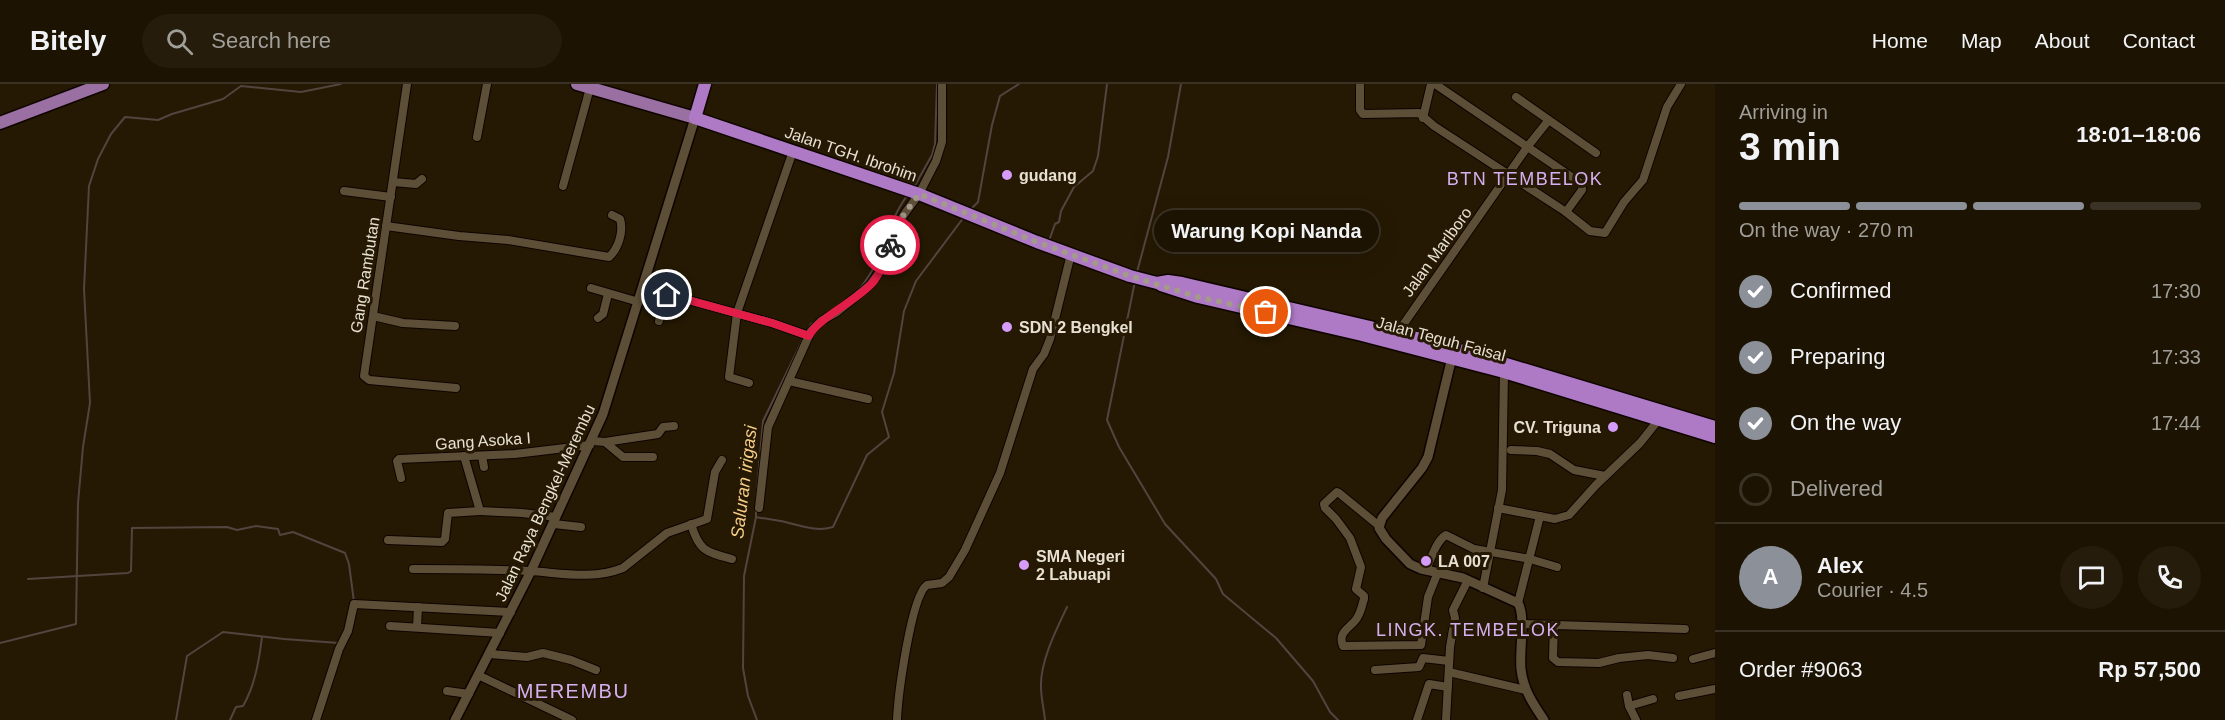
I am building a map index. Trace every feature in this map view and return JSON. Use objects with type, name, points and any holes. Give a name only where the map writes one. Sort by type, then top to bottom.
[{"type":"highway","points":[[695,118],[705,84]]},
{"type":"highway","name":"Jalan TGH. Ibrohim","points":[[695,118],[913,192],[1130,276]]},
{"type":"highway","name":"Jalan Teguh Faisal","points":[[1130,276],[1198,297],[1395,338],[1453,353],[1661,416],[1715,437]]},
{"type":"highway","name":"Jalan Teguh Faisal","points":[[1453,353],[1504,372],[1661,416],[1715,427]]},
{"type":"main road","points":[[0,123],[103,84]]},
{"type":"main road","points":[[577,84],[695,118]]},
{"type":"street","name":"Gang Rambutan","points":[[407,84],[364,373],[366,379],[456,388]]},
{"type":"street","points":[[477,137],[487,84]]},
{"type":"street","points":[[759,508],[768,427],[806,336],[815,326],[849,303],[874,282],[881,270],[913,192],[936,161],[941,146],[942,84]]},
{"type":"street","points":[[1360,84],[1360,110],[1363,114],[1418,112],[1423,118],[1566,212],[1590,231],[1605,233],[1624,202],[1643,180],[1667,107],[1681,84]]},
{"type":"street","points":[[1423,118],[1433,84],[1582,184],[1582,188],[1566,212]]},
{"type":"street","points":[[563,186],[590,88]]},
{"type":"street","points":[[1516,97],[1596,153]]},
{"type":"street","name":"Jalan Raya Bengkel-Merembu","points":[[455,720],[511,612],[591,443],[613,386],[695,118]]},
{"type":"street","name":"Jalan Marlboro","points":[[1395,338],[1528,146],[1548,121]]},
{"type":"street","points":[[749,383],[729,377],[737,313],[793,151]]},
{"type":"street","points":[[393,182],[416,184],[422,179]]},
{"type":"street","points":[[344,191],[391,197]]},
{"type":"street","points":[[386,226],[508,240],[609,257],[615,252],[622,224],[620,219],[612,215]]},
{"type":"street","points":[[897,720],[905,655],[919,594],[927,585],[942,583],[949,577],[965,550],[1000,473],[1033,369],[1044,354],[1050,339],[1071,254]]},
{"type":"street","points":[[591,288],[639,302]]},
{"type":"street","points":[[598,318],[603,314],[608,294]]},
{"type":"street","points":[[659,321],[668,294],[772,323],[806,336]]},
{"type":"street","points":[[373,316],[403,323],[455,326]]},
{"type":"street","points":[[1378,525],[1426,461],[1453,353]]},
{"type":"street","points":[[1483,588],[1502,490],[1504,372]]},
{"type":"street","points":[[789,381],[868,399]]},
{"type":"street","points":[[1498,508],[1555,519],[1569,515],[1640,443],[1661,416]]},
{"type":"street","points":[[605,442],[658,434],[663,427],[674,426]]},
{"type":"street","points":[[605,442],[623,457],[653,457]]},
{"type":"street","name":"Gang Asoka I","points":[[401,478],[397,461],[399,459],[514,454],[605,442]]},
{"type":"street","points":[[1511,450],[1550,454],[1574,470],[1605,476]]},
{"type":"street","points":[[464,456],[480,511]]},
{"type":"street","points":[[482,456],[484,467]]},
{"type":"street","points":[[413,569],[531,571],[593,575],[609,573],[623,568],[667,533],[708,517],[716,472],[722,460]]},
{"type":"street","points":[[1438,572],[1428,597],[1425,645],[1345,647],[1342,645],[1344,629],[1357,619],[1364,599],[1364,596],[1356,589],[1361,567],[1350,538],[1324,504],[1337,492],[1339,493],[1378,525],[1382,534],[1403,559],[1414,567],[1438,572],[1468,580],[1518,603]]},
{"type":"street","points":[[388,540],[442,542],[445,539],[445,519],[448,513],[480,511],[522,513],[581,527]]},
{"type":"street","points":[[1540,516],[1518,603],[1522,612],[1520,658],[1522,677],[1526,690],[1544,720]]},
{"type":"street","points":[[691,524],[701,548],[709,553],[732,559]]},
{"type":"street","points":[[1426,570],[1444,535],[1474,549],[1530,559],[1557,567]]},
{"type":"street","points":[[1446,720],[1449,661],[1455,618],[1452,610],[1468,580]]},
{"type":"street","points":[[316,720],[339,649],[348,631],[353,606],[356,603],[511,612]]},
{"type":"street","points":[[417,627],[418,607]]},
{"type":"street","points":[[1521,624],[1685,629]]},
{"type":"street","points":[[1554,625],[1553,658],[1558,662],[1599,663],[1648,655],[1673,658]]},
{"type":"street","points":[[390,626],[500,633]]},
{"type":"street","points":[[490,654],[527,657],[543,653],[571,660],[596,670]]},
{"type":"street","points":[[1693,659],[1715,653]]},
{"type":"street","points":[[1375,670],[1419,666],[1423,658],[1449,661]]},
{"type":"street","points":[[1449,672],[1526,690]]},
{"type":"street","points":[[478,675],[572,720]]},
{"type":"street","points":[[1417,720],[1429,684],[1448,687]]},
{"type":"street","points":[[1679,696],[1715,689]]},
{"type":"street","points":[[447,691],[469,694]]},
{"type":"street","points":[[1627,695],[1629,706],[1636,720]]},
{"type":"street","points":[[1629,706],[1653,699]]},
{"type":"waterway","points":[[0,643],[76,624],[78,503],[90,403],[84,289],[89,186],[98,159],[111,134],[125,117],[158,120],[223,99],[241,86],[301,92],[341,84]]},
{"type":"waterway","name":"Saluran irigasi","points":[[914,187],[932,155],[935,144],[937,84]]},
{"type":"waterway","points":[[970,210],[978,202],[992,125],[1000,96],[1019,84]]},
{"type":"waterway","points":[[1050,238],[1074,187],[1093,171],[1098,156],[1107,84]]},
{"type":"waterway","points":[[1137,272],[1168,157],[1181,84]]},
{"type":"waterway","name":"Saluran irigasi","points":[[855,293],[872,271],[893,220],[907,196]]},
{"type":"waterway","points":[[756,517],[815,529],[833,527],[867,455],[889,437],[882,412],[894,373],[904,311],[916,281],[964,217]]},
{"type":"waterway","points":[[1135,281],[1107,420],[1119,447],[1165,524],[1216,579],[1223,594],[1276,638],[1313,681],[1330,712],[1338,720]]},
{"type":"waterway","name":"Saluran irigasi","points":[[808,329],[817,321]]},
{"type":"waterway","name":"Saluran irigasi","points":[[756,501],[763,421],[804,337]]},
{"type":"waterway","name":"Saluran irigasi","points":[[756,507],[744,576],[743,668],[748,696],[757,720]]},
{"type":"waterway","points":[[28,579],[128,573],[131,571],[132,528],[227,527],[237,530],[256,526],[278,529],[280,535],[293,532],[345,553],[349,564],[354,602]]},
{"type":"waterway","points":[[1045,720],[1041,677],[1050,646],[1067,607]]},
{"type":"waterway","points":[[176,720],[187,656],[223,632],[339,643]]},
{"type":"waterway","points":[[230,720],[236,707],[243,706],[251,690],[262,637]]},
{"type":"way so far","points":[[890,245],[903,216],[919,194],[1037,242],[1130,276],[1198,297],[1266,312]]},
{"type":"place","name":"gudang","points":[[1007,175]]},
{"type":"place","name":"Warung Kopi Nanda","points":[[1266,312]]},
{"type":"place","name":"SDN 2 Bengkel","points":[[1007,327]]},
{"type":"place","name":"CV. Triguna","points":[[1613,427]]},
{"type":"place","name":"LA 007","points":[[1426,561]]},
{"type":"place","name":"SMA Negeri 2 Labuapi","points":[[1024,565]]},
{"type":"district","name":"BTN TEMBELOK","points":[[1525,179]]},
{"type":"district","name":"LINGK. TEMBELOK","points":[[1468,630]]},
{"type":"district","name":"MEREMBU","points":[[573,691]]},
{"type":"route","points":[[667,295],[772,323],[809,336],[820,321],[837,312],[874,282],[890,245]]}]
